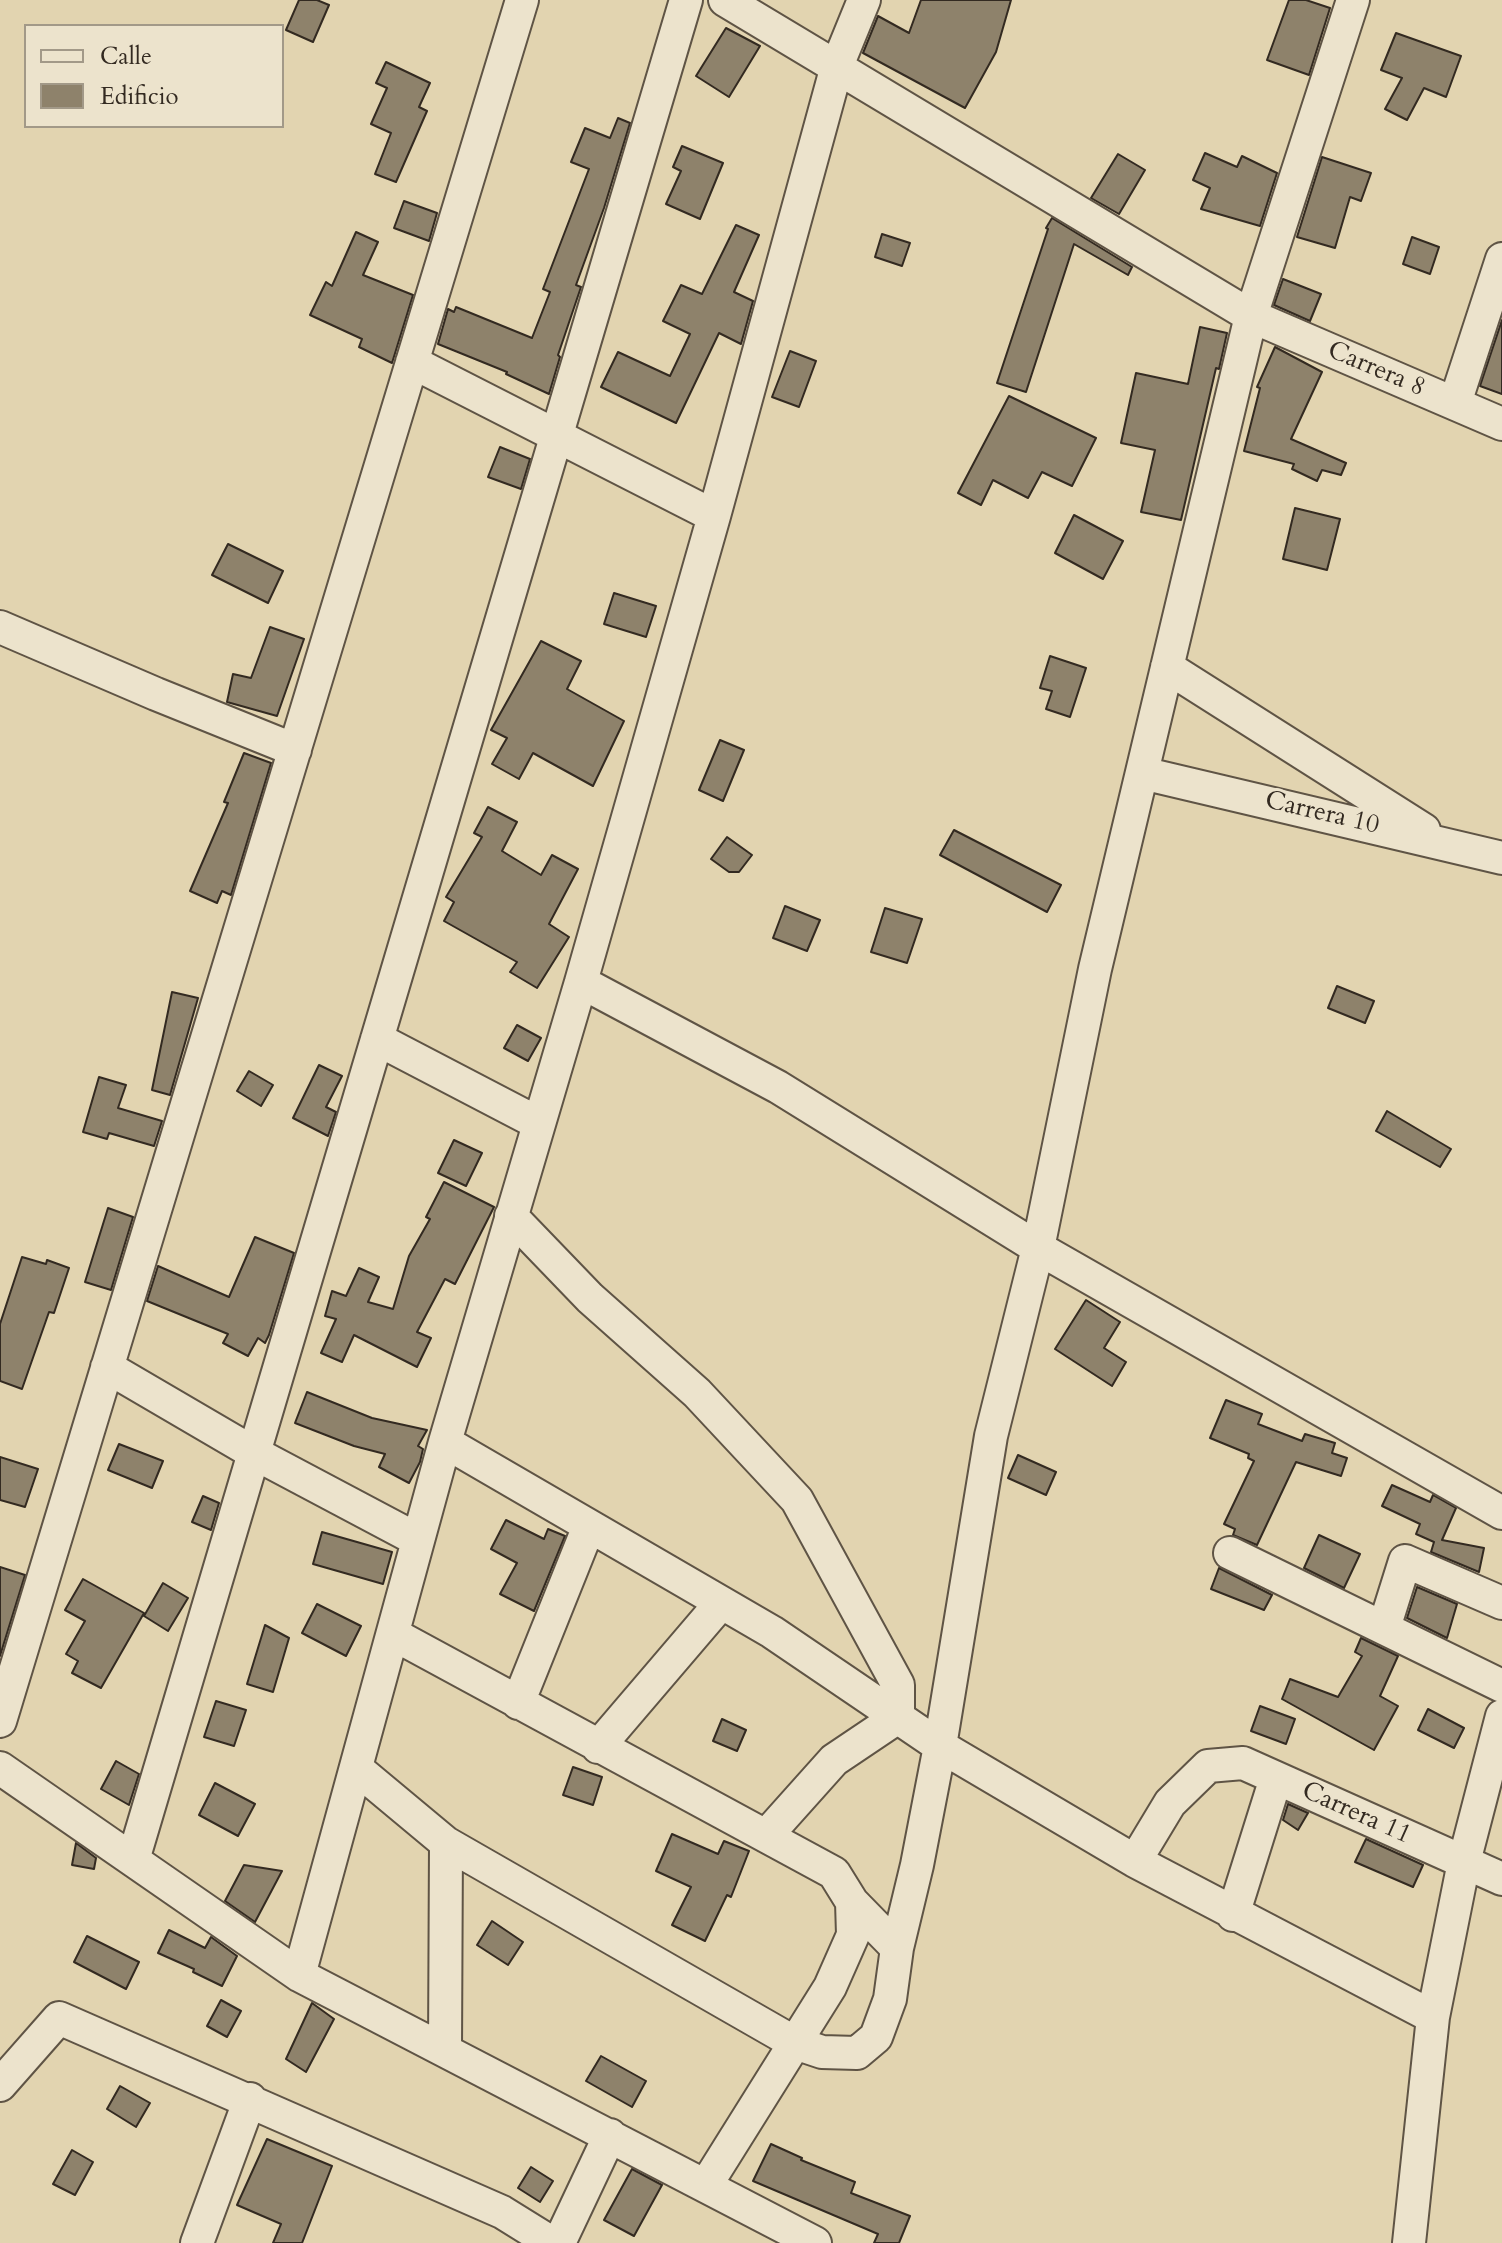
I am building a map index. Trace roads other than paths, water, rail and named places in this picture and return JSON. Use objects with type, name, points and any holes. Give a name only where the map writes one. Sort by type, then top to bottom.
[{"type":"street","points":[[0,1721],[522,0]]},
{"type":"street","points":[[133,1860],[686,0]]},
{"type":"street","name":"Carrera 8","points":[[725,0],[1251,316],[1502,424]]},
{"type":"street","points":[[299,1975],[445,1442],[714,516],[837,66],[864,0]]},
{"type":"street","points":[[356,1768],[446,1843],[795,2043],[822,2052],[857,2053],[876,2037],[890,1999],[897,1948],[940,1746],[991,1436],[1038,1248],[1095,969],[1251,316],[1353,0]]},
{"type":"street","points":[[1455,403],[1502,259]]},
{"type":"street","points":[[412,362],[714,516]]},
{"type":"street","points":[[0,627],[295,750]]},
{"type":"street","points":[[1167,667],[1443,843]]},
{"type":"street","name":"Carrera 10","points":[[1142,773],[1502,858]]},
{"type":"street","points":[[581,982],[778,1087],[1038,1248],[1502,1513]]},
{"type":"street","points":[[377,1039],[538,1123]]},
{"type":"street","points":[[511,1216],[590,1298],[697,1393],[797,1500],[898,1685],[898,1717]]},
{"type":"street","points":[[107,1367],[254,1453],[418,1540]]},
{"type":"street","points":[[445,1442],[772,1632],[940,1746],[1135,1861],[1433,2017]]},
{"type":"street","points":[[518,1703],[589,1526]]},
{"type":"street","points":[[1230,1553],[1502,1686]]},
{"type":"street","points":[[1384,1628],[1405,1561],[1502,1603]]},
{"type":"street","points":[[598,1747],[721,1603]]},
{"type":"street","points":[[393,1634],[834,1873],[852,1902],[897,1948]]},
{"type":"street","points":[[1409,2243],[1433,2017],[1464,1862],[1502,1716]]},
{"type":"street","points":[[766,1836],[834,1760],[898,1717]]},
{"type":"street","name":"Carrera 11","points":[[1135,1861],[1170,1803],[1208,1766],[1243,1763],[1502,1879]]},
{"type":"street","points":[[0,1768],[299,1975],[815,2243]]},
{"type":"street","points":[[1233,1915],[1276,1778]]},
{"type":"street","points":[[445,2050],[446,1843]]},
{"type":"street","points":[[706,2185],[830,1987],[853,1935],[852,1902]]},
{"type":"street","points":[[0,2085],[59,2018],[250,2099],[502,2212],[552,2243]]},
{"type":"street","points":[[197,2243],[250,2099]]},
{"type":"street","points":[[559,2243],[610,2135]]}]
